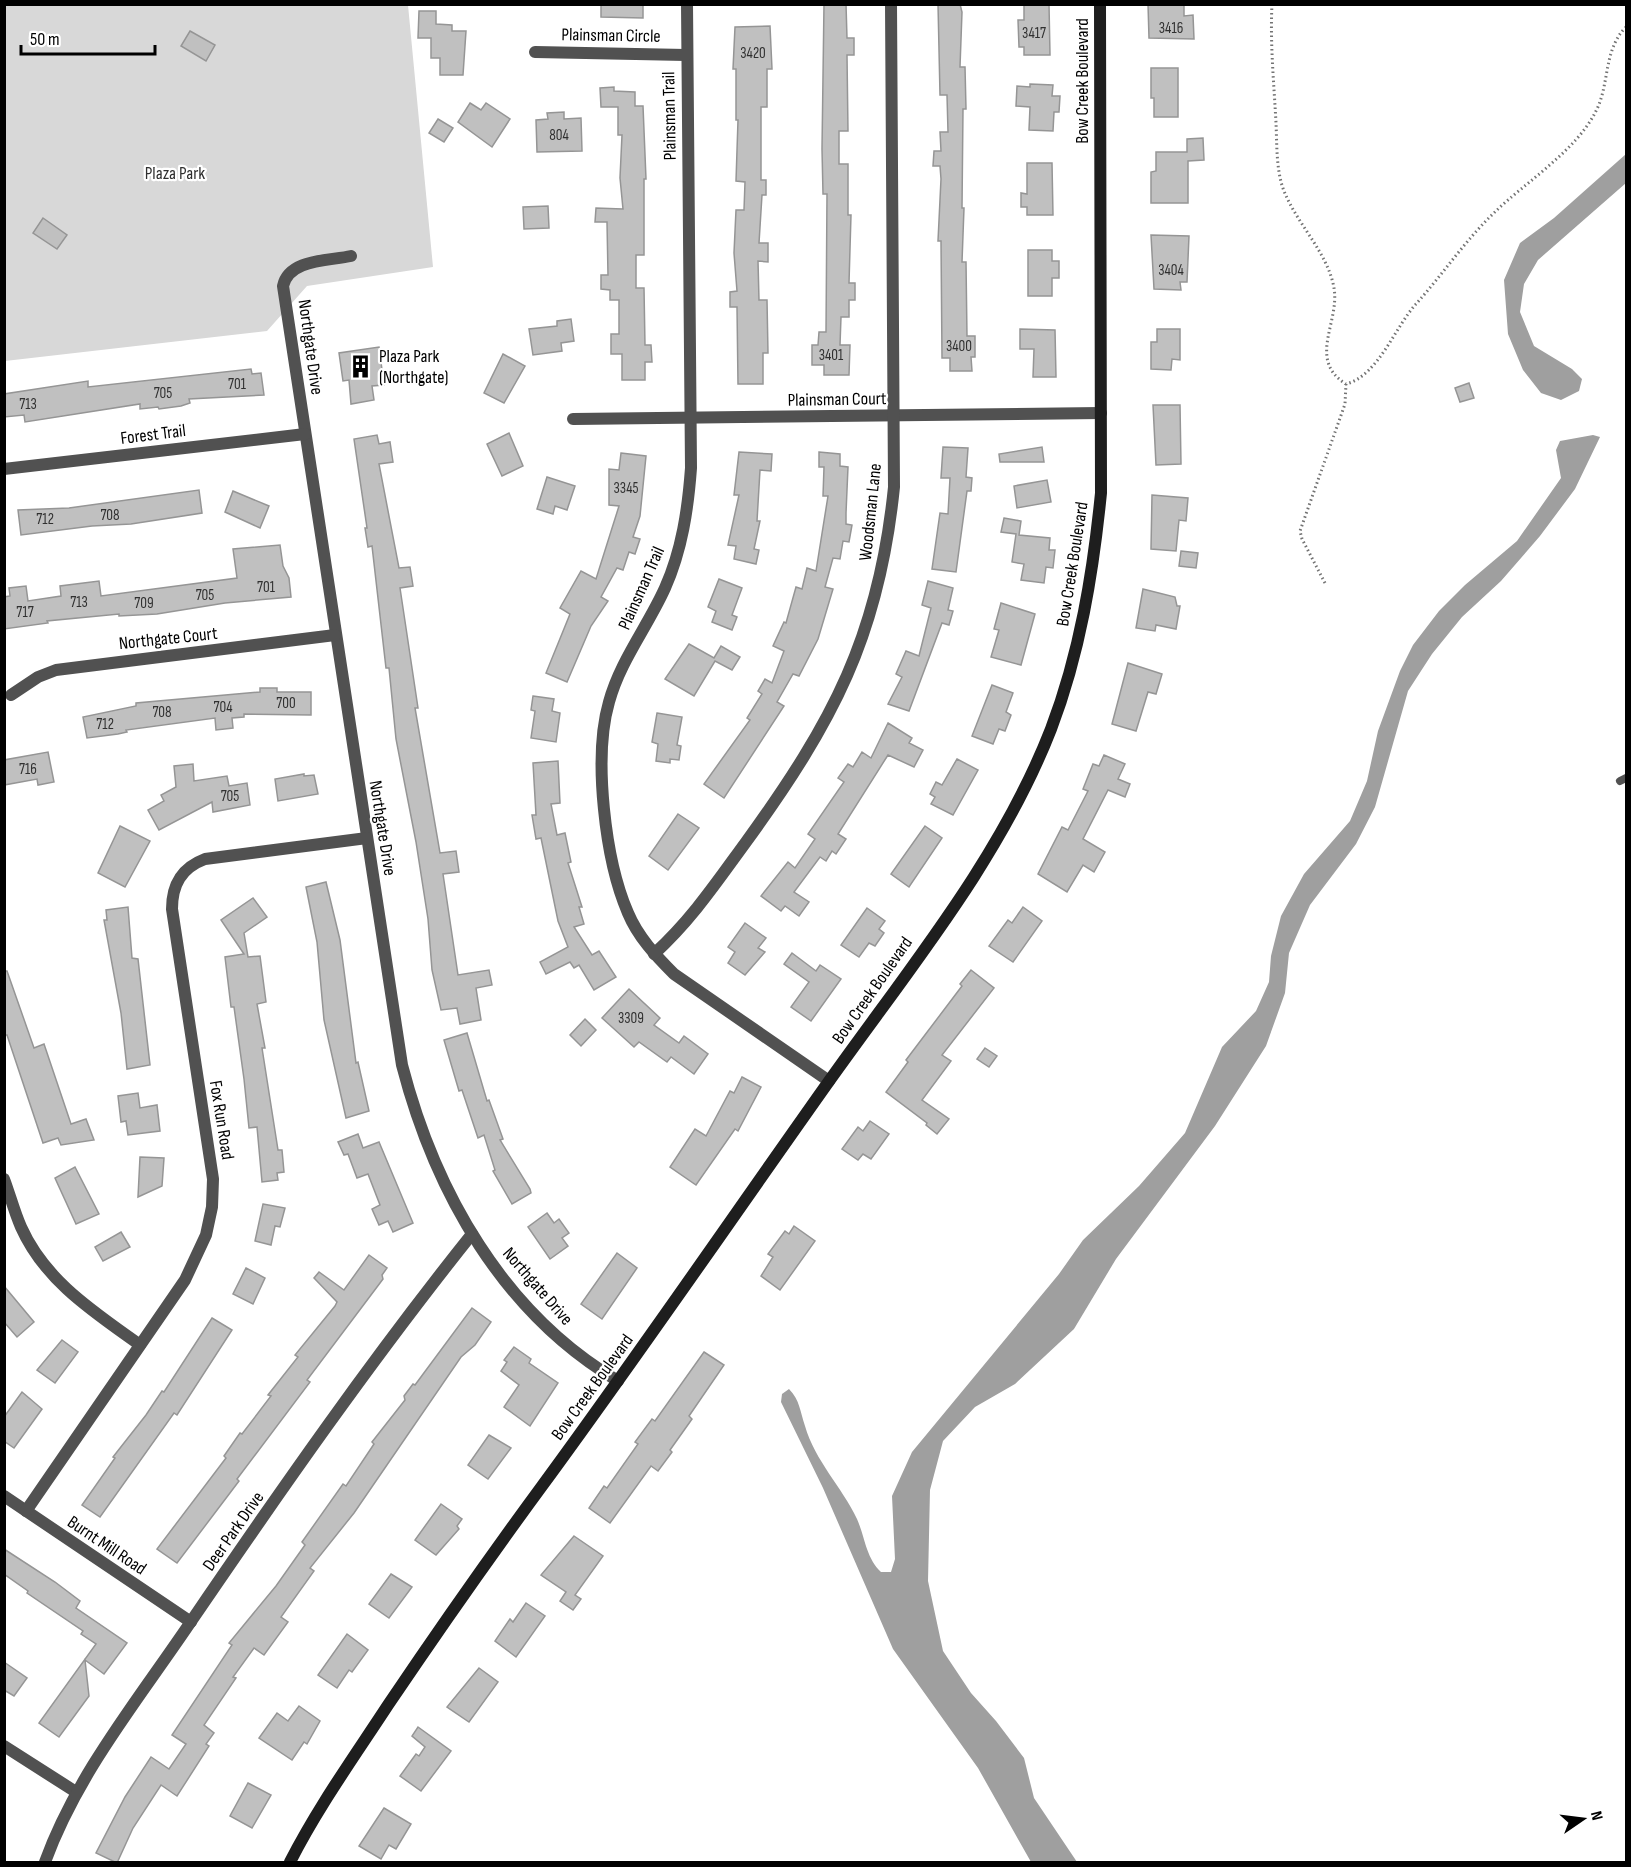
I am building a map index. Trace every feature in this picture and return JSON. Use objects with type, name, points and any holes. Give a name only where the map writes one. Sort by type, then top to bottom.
[{"type":"street","name":"Plainsman Trail","points":[[687,4],[690,418],[688,504],[680,546],[666,586],[619,674],[609,702],[601,755],[606,819],[619,889],[628,914],[654,954],[674,974],[829,1081]]},
{"type":"street","name":"Woodsman Lane","points":[[654,954],[686,924],[793,777],[843,689],[864,639],[880,583],[894,487],[891,4]]},
{"type":"street","name":"Bow Creek Boulevard","points":[[290,1863],[313,1817],[463,1594],[618,1381],[908,971],[998,838],[1029,780],[1051,729],[1069,676],[1084,617],[1095,555],[1101,493],[1100,4]]},
{"type":"street","name":"Plainsman Circle","points":[[535,52],[686,55]]},
{"type":"street","name":"Northgate Drive","points":[[351,256],[293,268],[285,277],[283,286],[402,1065],[414,1110],[439,1174],[472,1234],[498,1273],[547,1328],[585,1361],[618,1381]]},
{"type":"street","name":"Plainsman Court","points":[[573,419],[1101,413]]},
{"type":"street","name":"Forest Trail","points":[[4,469],[305,434]]},
{"type":"street","name":"Northgate Court","points":[[11,695],[38,677],[56,670],[335,635]]},
{"type":"street","name":"Fox Run Road","points":[[26,1512],[185,1280],[198,1255],[212,1207],[213,1179],[172,909],[176,883],[184,871],[205,859],[367,838]]},
{"type":"street","points":[[4,1179],[21,1227],[36,1253],[54,1277],[76,1298],[140,1346]]},
{"type":"street","name":"Deer Park Drive","points":[[45,1863],[76,1792],[191,1622],[422,1296],[472,1234]]},
{"type":"street","name":"Burnt Mill Road","points":[[4,1496],[191,1622]]},
{"type":"street","points":[[4,1746],[76,1792]]},
{"type":"path","points":[[1272,4],[1271,32],[1278,148],[1283,188],[1328,269],[1335,304],[1326,353],[1329,366],[1336,377],[1346,384]]},
{"type":"path","points":[[1346,384],[1356,381],[1372,369],[1411,309],[1496,211],[1568,147],[1595,112],[1612,49],[1626,27]]},
{"type":"path","points":[[1325,583],[1300,531],[1345,404],[1346,384]]},
{"type":"green space","name":"Plaza Park","points":[[4,5],[408,5],[433,267],[307,286],[267,331],[5,361]]},
{"type":"shaded area","points":[[1626,154],[1626,183],[1538,260],[1524,284],[1520,312],[1534,346],[1572,369],[1582,379],[1579,391],[1561,400],[1541,393],[1523,370],[1508,334],[1504,280],[1520,243],[1554,218]]},
{"type":"shaded area","points":[[1593,435],[1600,437],[1575,489],[1540,536],[1501,581],[1462,617],[1432,654],[1408,691],[1375,807],[1356,844],[1310,905],[1289,953],[1285,993],[1266,1046],[1215,1126],[1116,1259],[1074,1329],[1015,1384],[975,1407],[943,1441],[930,1490],[928,1581],[943,1651],[971,1693],[1024,1758],[1034,1798],[1077,1862],[1031,1862],[978,1768],[893,1649],[823,1488],[781,1402],[782,1394],[789,1389],[795,1397],[809,1439],[857,1519],[872,1560],[881,1572],[891,1572],[895,1559],[892,1496],[912,1452],[1059,1274],[1083,1240],[1139,1186],[1185,1133],[1222,1047],[1256,1011],[1269,982],[1271,956],[1281,916],[1304,874],[1350,821],[1367,781],[1378,731],[1400,671],[1413,645],[1439,611],[1465,585],[1517,541],[1561,478],[1556,450],[1560,441]]},
{"type":"building","points":[[601,4],[643,4],[643,18],[601,17]]},
{"type":"building","points":[[824,4],[846,4],[847,38],[854,38],[854,55],[847,55],[848,131],[839,131],[839,164],[848,164],[848,215],[851,215],[849,283],[855,283],[855,300],[849,300],[849,317],[841,317],[840,345],[850,345],[849,375],[824,375],[824,365],[812,365],[812,345],[818,345],[819,332],[826,332],[827,194],[823,194],[822,149]]},
{"type":"building","points":[[938,4],[960,4],[962,12],[960,67],[965,67],[966,109],[963,109],[962,262],[966,262],[967,336],[975,336],[975,357],[971,357],[972,371],[950,371],[950,358],[942,358],[941,241],[938,241],[941,179],[940,166],[933,166],[934,151],[941,151],[940,132],[948,132],[947,95],[940,95]]},
{"type":"building","points":[[1024,4],[1049,4],[1050,55],[1024,55],[1024,47],[1019,47],[1018,20],[1024,20]]},
{"type":"building","points":[[1148,4],[1184,4],[1184,16],[1193,15],[1194,39],[1149,38]]},
{"type":"building","points":[[419,11],[436,11],[436,24],[452,25],[452,31],[466,31],[463,75],[440,75],[440,58],[431,58],[431,38],[418,38]]},
{"type":"building","points":[[770,26],[772,69],[767,69],[767,107],[761,107],[761,180],[766,180],[766,195],[762,195],[759,243],[768,243],[768,262],[758,261],[759,300],[767,300],[768,353],[763,353],[763,384],[738,384],[737,307],[730,307],[730,292],[737,291],[734,253],[736,210],[744,210],[745,182],[736,181],[738,120],[736,120],[736,69],[733,69],[735,27]]},
{"type":"building","points":[[190,31],[215,45],[206,61],[181,46]]},
{"type":"building","points":[[1151,68],[1178,68],[1178,117],[1154,117],[1154,98],[1151,98]]},
{"type":"building","points":[[1030,84],[1053,85],[1052,96],[1060,96],[1059,112],[1054,112],[1053,131],[1029,130],[1030,107],[1016,106],[1017,86],[1030,87]]},
{"type":"building","points":[[614,87],[614,91],[635,92],[635,106],[643,106],[646,179],[644,179],[644,255],[636,255],[636,288],[644,288],[645,345],[651,345],[652,362],[645,362],[645,380],[622,380],[622,354],[611,354],[611,334],[619,334],[619,300],[610,300],[610,290],[601,289],[601,275],[608,275],[607,222],[595,222],[596,208],[623,209],[620,178],[622,135],[618,135],[618,107],[601,107],[600,88]]},
{"type":"building","points":[[470,103],[481,110],[486,103],[510,119],[492,147],[458,122]]},
{"type":"building","points":[[564,112],[564,119],[581,118],[582,151],[537,152],[536,120],[548,119],[547,113]]},
{"type":"building","points":[[438,119],[453,128],[444,142],[429,133]]},
{"type":"building","points":[[1203,138],[1204,160],[1188,161],[1188,203],[1151,203],[1151,172],[1156,171],[1156,152],[1187,152],[1187,139]]},
{"type":"building","points":[[1027,163],[1052,163],[1053,215],[1027,215],[1027,207],[1021,207],[1021,193],[1027,194]]},
{"type":"building","points":[[548,206],[549,228],[524,229],[523,207]]},
{"type":"building","points":[[43,218],[67,235],[57,249],[33,233]]},
{"type":"building","points":[[1151,235],[1189,236],[1187,282],[1180,282],[1181,290],[1154,289]]},
{"type":"building","points":[[1028,250],[1052,250],[1052,261],[1059,261],[1059,278],[1052,278],[1052,296],[1028,296]]},
{"type":"building","points":[[571,319],[574,341],[561,343],[562,351],[533,355],[529,329],[557,326],[557,321]]},
{"type":"building","points":[[1020,329],[1055,330],[1056,377],[1033,377],[1034,349],[1020,349]]},
{"type":"building","points":[[1157,329],[1180,329],[1180,360],[1172,359],[1171,370],[1151,369],[1151,342],[1157,342]]},
{"type":"building","name":"Plaza Park (Northgate)","points":[[379,347],[384,385],[372,386],[374,400],[351,404],[349,380],[343,381],[339,353]]},
{"type":"building","points":[[503,354],[525,366],[504,403],[484,393]]},
{"type":"building","points":[[251,369],[252,374],[261,373],[264,395],[189,399],[190,403],[181,406],[159,409],[158,407],[140,409],[140,404],[25,422],[24,415],[4,417],[4,394],[88,381],[88,387]]},
{"type":"building","points":[[1469,383],[1474,398],[1460,402],[1455,388]]},
{"type":"building","points":[[1153,405],[1180,405],[1181,464],[1156,465]]},
{"type":"building","points":[[509,433],[523,466],[502,476],[487,444]]},
{"type":"building","points":[[377,435],[379,444],[390,442],[393,462],[379,464],[399,568],[410,567],[413,586],[400,588],[418,708],[415,708],[440,853],[456,851],[459,872],[443,874],[458,975],[489,970],[492,985],[476,988],[481,1020],[460,1024],[457,1008],[441,1010],[432,970],[428,919],[416,842],[396,739],[389,668],[386,668],[372,546],[368,547],[365,528],[367,528],[354,439]]},
{"type":"building","points":[[943,447],[968,448],[966,477],[972,478],[971,491],[967,491],[956,572],[932,569],[940,513],[948,514],[950,478],[941,478]]},
{"type":"building","points":[[1042,447],[1044,462],[1000,462],[999,454]]},
{"type":"building","points":[[739,452],[772,454],[771,471],[760,470],[757,521],[760,521],[754,549],[759,550],[756,564],[734,559],[736,546],[728,545],[739,495],[734,495]]},
{"type":"building","points":[[819,452],[840,454],[840,466],[848,467],[846,524],[852,525],[849,542],[843,541],[840,559],[833,558],[825,587],[833,589],[818,639],[799,676],[793,674],[777,702],[784,706],[724,798],[704,784],[750,720],[747,718],[762,694],[758,691],[765,679],[772,683],[784,651],[773,646],[784,622],[786,623],[796,587],[802,589],[807,568],[816,571],[828,496],[823,496],[824,467],[819,467]]},
{"type":"building","points":[[621,453],[646,456],[640,516],[633,537],[640,539],[635,554],[629,552],[623,570],[617,568],[601,597],[608,601],[591,626],[567,682],[546,673],[570,614],[560,608],[581,571],[596,579],[619,506],[609,505],[609,469],[619,470]]},
{"type":"building","points":[[547,477],[575,486],[567,510],[555,506],[553,514],[537,509]]},
{"type":"building","points":[[1047,480],[1051,502],[1017,508],[1014,486]]},
{"type":"building","points":[[199,490],[202,513],[131,524],[92,526],[21,535],[18,510],[69,508]]},
{"type":"building","points":[[233,491],[269,506],[260,528],[225,512]]},
{"type":"building","points":[[1152,495],[1188,498],[1186,521],[1179,520],[1176,551],[1151,549]]},
{"type":"building","points":[[1004,518],[1021,521],[1019,535],[1050,538],[1049,550],[1055,550],[1053,568],[1046,567],[1044,583],[1021,580],[1024,564],[1012,562],[1016,534],[1001,532]]},
{"type":"building","points":[[280,545],[283,566],[289,578],[291,597],[225,603],[157,614],[119,616],[119,614],[47,621],[48,623],[4,629],[4,597],[10,596],[9,588],[26,586],[28,601],[61,596],[60,586],[99,581],[101,596],[237,578],[233,549]]},
{"type":"building","points":[[1181,551],[1198,553],[1196,568],[1179,566]]},
{"type":"building","points":[[719,579],[742,588],[732,615],[737,617],[732,630],[712,622],[716,611],[708,607]]},
{"type":"building","points":[[928,581],[953,588],[948,610],[953,611],[949,625],[942,623],[909,711],[888,704],[902,677],[896,674],[906,651],[919,656],[931,608],[922,605]]},
{"type":"building","points":[[1143,589],[1175,597],[1177,606],[1180,606],[1176,629],[1156,625],[1155,631],[1136,628]]},
{"type":"building","points":[[1001,603],[1035,614],[1021,665],[991,657],[999,630],[994,629]]},
{"type":"building","points":[[689,644],[714,658],[721,646],[740,657],[732,670],[715,661],[694,696],[665,679]]},
{"type":"building","points":[[1128,663],[1162,674],[1156,694],[1148,692],[1136,731],[1112,724]]},
{"type":"building","points":[[992,685],[1013,693],[1006,712],[1011,715],[1005,731],[999,729],[993,744],[972,736]]},
{"type":"building","points":[[260,688],[277,688],[277,692],[311,692],[311,715],[244,714],[244,717],[232,718],[233,728],[216,730],[215,718],[126,730],[127,732],[118,734],[87,738],[83,717],[136,706],[136,703],[260,692]]},
{"type":"building","points":[[533,696],[554,699],[552,711],[560,713],[556,742],[531,738],[535,711],[531,710]]},
{"type":"building","points":[[657,713],[682,717],[677,745],[681,746],[679,760],[670,759],[670,763],[656,761],[658,744],[652,742]]},
{"type":"building","points":[[888,723],[912,738],[909,743],[923,750],[914,767],[888,755],[838,834],[846,839],[836,854],[832,851],[826,861],[820,857],[794,892],[809,902],[799,916],[785,906],[781,911],[761,896],[788,862],[795,868],[815,839],[808,834],[844,782],[838,778],[848,764],[853,767],[862,752],[871,758]]},
{"type":"building","points":[[48,752],[54,782],[38,785],[37,779],[4,785],[4,760]]},
{"type":"building","points":[[1104,755],[1125,764],[1118,779],[1130,784],[1125,797],[1108,790],[1083,839],[1105,852],[1094,872],[1083,865],[1067,892],[1038,874],[1062,827],[1068,830],[1088,791],[1083,789],[1093,764],[1099,766]]},
{"type":"building","points":[[957,759],[978,770],[953,815],[931,804],[935,797],[930,794],[936,782],[942,785]]},
{"type":"building","points":[[558,761],[560,803],[551,804],[557,835],[565,833],[571,862],[568,863],[582,907],[579,907],[584,924],[574,927],[592,955],[599,951],[616,977],[594,990],[579,965],[574,968],[570,962],[546,974],[540,962],[568,947],[558,921],[541,838],[536,839],[532,815],[536,815],[533,763]]},
{"type":"building","points":[[193,764],[194,781],[227,776],[229,786],[247,783],[250,805],[213,812],[212,802],[159,830],[148,810],[164,801],[161,795],[176,787],[174,766]]},
{"type":"building","points":[[304,774],[304,776],[314,775],[318,794],[278,801],[275,779]]},
{"type":"building","points":[[678,814],[699,828],[668,870],[649,856]]},
{"type":"building","points":[[120,826],[150,841],[125,887],[98,873]]},
{"type":"building","points":[[925,826],[942,838],[909,887],[891,874]]},
{"type":"building","points":[[326,882],[340,940],[356,1063],[358,1062],[369,1111],[346,1118],[324,1020],[317,942],[306,887]]},
{"type":"building","points":[[253,898],[267,917],[244,933],[248,957],[260,956],[266,1002],[257,1004],[278,1150],[282,1150],[284,1172],[277,1173],[278,1180],[262,1182],[257,1127],[249,1128],[234,1007],[231,1007],[225,957],[244,954],[221,920]]},
{"type":"building","points":[[128,907],[132,958],[138,959],[150,1065],[127,1069],[121,1013],[104,920],[107,920],[106,910]]},
{"type":"building","points":[[1023,907],[1042,921],[1013,962],[989,946],[1008,920],[1012,923]]},
{"type":"building","points":[[867,908],[885,921],[879,929],[884,933],[875,946],[869,943],[859,957],[841,945]]},
{"type":"building","points":[[745,923],[766,938],[758,948],[765,952],[745,975],[728,963],[735,952],[728,947]]},
{"type":"building","points":[[792,953],[816,971],[820,965],[841,979],[811,1021],[791,1007],[809,982],[784,964]]},
{"type":"building","points":[[971,970],[994,988],[942,1055],[951,1061],[922,1100],[949,1119],[937,1134],[926,1125],[927,1123],[886,1092],[908,1062],[906,1060],[962,986],[960,984]]},
{"type":"building","points":[[4,971],[7,971],[34,1048],[44,1044],[71,1124],[86,1119],[94,1140],[61,1145],[58,1138],[43,1143],[7,1035],[4,1035]]},
{"type":"building","points":[[629,989],[660,1018],[654,1025],[679,1043],[684,1036],[708,1054],[694,1074],[671,1057],[667,1062],[639,1042],[634,1047],[602,1018]]},
{"type":"building","points":[[585,1019],[596,1030],[581,1046],[570,1035]]},
{"type":"building","points":[[467,1033],[487,1101],[489,1100],[503,1139],[500,1140],[530,1189],[531,1193],[512,1204],[493,1171],[495,1170],[484,1135],[478,1138],[462,1090],[459,1091],[444,1040]]},
{"type":"building","points":[[985,1048],[997,1056],[989,1067],[977,1059]]},
{"type":"building","points":[[742,1077],[761,1087],[738,1131],[735,1129],[696,1185],[670,1167],[695,1129],[706,1136],[730,1091],[734,1093]]},
{"type":"building","points":[[138,1093],[140,1108],[157,1105],[160,1131],[128,1135],[126,1121],[121,1122],[118,1096]]},
{"type":"building","points":[[870,1121],[889,1134],[871,1159],[863,1154],[858,1160],[842,1149],[858,1127],[863,1131]]},
{"type":"building","points":[[358,1134],[363,1148],[379,1142],[413,1223],[393,1232],[388,1221],[379,1225],[372,1209],[380,1205],[368,1174],[357,1178],[348,1154],[344,1155],[338,1142]]},
{"type":"building","points":[[140,1157],[164,1158],[162,1186],[138,1197]]},
{"type":"building","points":[[75,1167],[99,1214],[76,1224],[55,1178]]},
{"type":"building","points":[[263,1204],[285,1208],[280,1227],[275,1226],[271,1245],[255,1241]]},
{"type":"building","points":[[547,1213],[554,1223],[559,1219],[569,1233],[562,1238],[568,1246],[550,1259],[528,1227]]},
{"type":"building","points":[[794,1226],[815,1241],[780,1290],[761,1276],[773,1257],[768,1254],[785,1231],[789,1234]]},
{"type":"building","points":[[121,1232],[130,1247],[103,1261],[95,1247]]},
{"type":"building","points":[[617,1253],[637,1268],[602,1319],[581,1304]]},
{"type":"building","points":[[369,1255],[387,1268],[382,1275],[383,1279],[307,1380],[310,1382],[177,1563],[157,1549],[226,1458],[224,1456],[240,1433],[242,1434],[271,1396],[268,1395],[298,1357],[295,1355],[337,1302],[314,1278],[319,1272],[344,1290]]},
{"type":"building","points":[[246,1268],[265,1278],[253,1304],[233,1294]]},
{"type":"building","points":[[4,1286],[34,1322],[17,1337],[4,1322]]},
{"type":"building","points":[[472,1308],[491,1322],[475,1345],[461,1357],[354,1513],[310,1568],[314,1571],[281,1617],[288,1622],[264,1655],[254,1648],[233,1677],[236,1678],[204,1725],[214,1733],[206,1744],[209,1746],[177,1796],[161,1785],[133,1828],[117,1863],[96,1853],[125,1797],[151,1757],[169,1769],[186,1744],[172,1735],[232,1645],[229,1643],[276,1586],[305,1545],[302,1542],[343,1484],[346,1486],[374,1444],[372,1442],[405,1400],[404,1396],[413,1384],[415,1385]]},
{"type":"building","points":[[212,1318],[232,1330],[177,1415],[174,1413],[100,1517],[82,1505],[115,1458],[113,1457],[162,1391],[164,1392]]},
{"type":"building","points":[[62,1340],[78,1352],[55,1383],[37,1370]]},
{"type":"building","points":[[514,1347],[531,1359],[529,1363],[558,1383],[530,1426],[504,1407],[519,1385],[501,1371],[507,1362],[504,1360]]},
{"type":"building","points":[[704,1352],[724,1365],[689,1416],[692,1419],[670,1450],[672,1452],[658,1471],[651,1466],[610,1523],[589,1508],[604,1486],[607,1488],[638,1444],[635,1442],[652,1419],[655,1421]]},
{"type":"building","points":[[22,1392],[42,1409],[14,1448],[4,1441],[4,1417]]},
{"type":"building","points":[[489,1435],[511,1448],[488,1479],[468,1465]]},
{"type":"building","points":[[441,1504],[462,1519],[457,1526],[459,1529],[436,1555],[415,1540]]},
{"type":"building","points":[[574,1536],[603,1556],[575,1595],[581,1599],[573,1610],[560,1601],[566,1592],[541,1575]]},
{"type":"building","points":[[4,1549],[80,1601],[76,1608],[127,1643],[104,1674],[85,1660],[89,1696],[59,1737],[39,1723],[96,1644],[81,1634],[83,1631],[27,1593],[28,1591],[4,1574]]},
{"type":"building","points":[[391,1574],[412,1587],[389,1618],[369,1604]]},
{"type":"building","points":[[526,1603],[545,1616],[516,1657],[495,1641],[510,1619],[513,1622]]},
{"type":"building","points":[[347,1634],[368,1650],[352,1672],[349,1670],[337,1688],[318,1675]]},
{"type":"building","points":[[4,1662],[27,1678],[14,1696],[4,1690]]},
{"type":"building","points":[[479,1668],[498,1682],[469,1722],[447,1707]]},
{"type":"building","points":[[299,1706],[320,1721],[307,1744],[304,1742],[292,1760],[259,1738],[277,1713],[288,1721]]},
{"type":"building","points":[[418,1727],[451,1751],[421,1791],[400,1776],[416,1754],[419,1756],[425,1747],[412,1736]]},
{"type":"building","points":[[248,1783],[271,1795],[252,1828],[230,1816]]},
{"type":"building","points":[[384,1808],[411,1824],[396,1849],[389,1845],[381,1859],[359,1846]]},
{"type":"place","name":"Plaza Park (Northgate)","points":[[361,366]]}]
